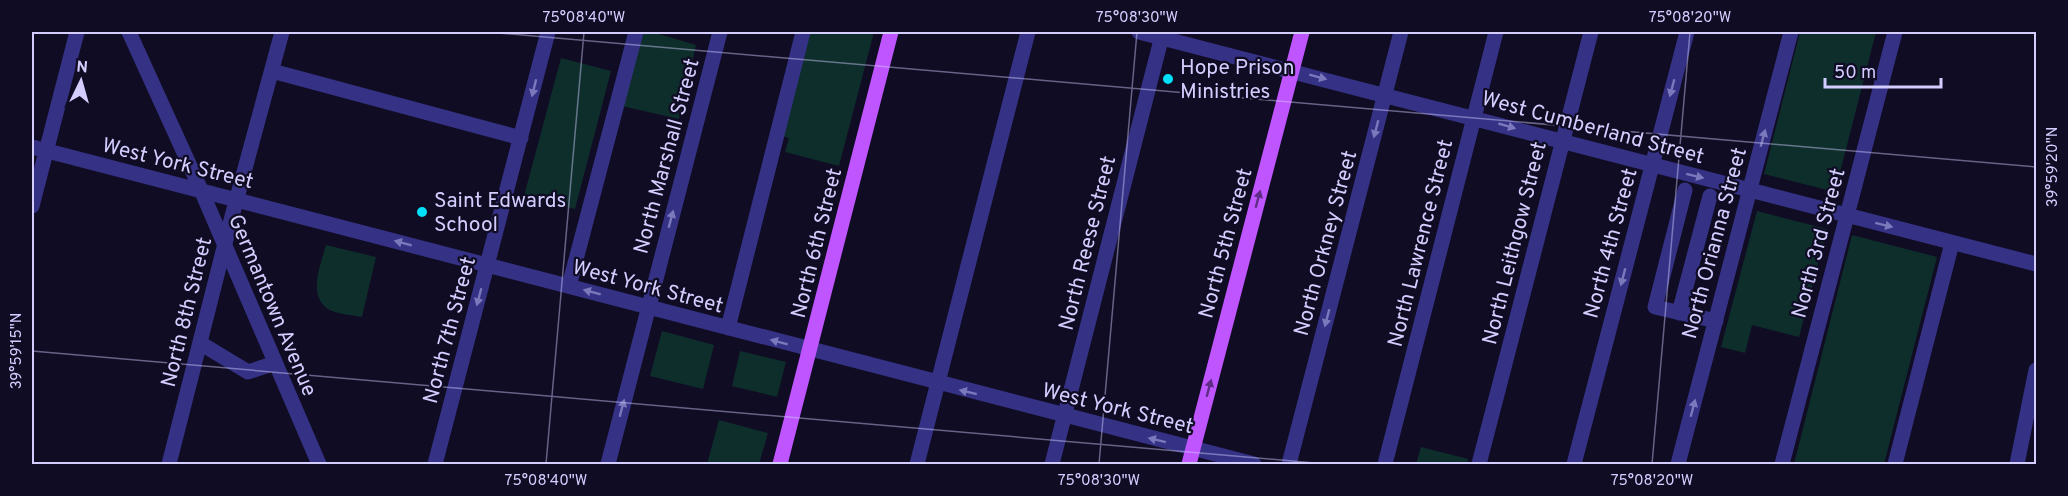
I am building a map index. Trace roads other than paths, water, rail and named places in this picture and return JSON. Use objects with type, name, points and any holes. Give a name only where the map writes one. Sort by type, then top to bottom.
[{"type":"main road","name":"North 6th Street","points":[[780,465],[891,32]]},
{"type":"main road","name":"North 5th Street","points":[[1190,465],[1302,32]]},
{"type":"street","points":[[32,206],[39,149],[77,32]]},
{"type":"street","name":"Germantown Avenue","points":[[129,32],[201,190],[319,465]]},
{"type":"street","name":"North 8th Street","points":[[169,465],[236,199],[282,32]]},
{"type":"street","name":"North 7th Street","points":[[435,465],[548,32]]},
{"type":"street","points":[[569,286],[636,32]]},
{"type":"street","name":"North Marshall Street","points":[[608,465],[720,32]]},
{"type":"street","points":[[728,328],[803,32]]},
{"type":"street","points":[[917,465],[1028,32]]},
{"type":"street","name":"West Cumberland Street","points":[[1139,32],[1162,34],[1652,166],[2037,264]]},
{"type":"street","name":"North Orkney Street","points":[[1289,465],[1401,32]]},
{"type":"street","name":"North Lawrence Street","points":[[1385,465],[1496,32]]},
{"type":"street","name":"North Leithgow Street","points":[[1479,465],[1591,32]]},
{"type":"street","name":"North 4th Street","points":[[1574,465],[1687,32]]},
{"type":"street","name":"North Orianna Street","points":[[1678,465],[1791,32]]},
{"type":"street","name":"North 3rd Street","points":[[1782,465],[1894,32]]},
{"type":"street","name":"North Reese Street","points":[[1052,465],[1162,34]]},
{"type":"street","points":[[272,71],[521,138]]},
{"type":"street","name":"West York Street","points":[[39,149],[1254,465]]},
{"type":"street","points":[[1686,190],[1654,307],[1716,321]]},
{"type":"street","points":[[1679,313],[1710,196]]},
{"type":"street","points":[[1895,465],[1952,243]]},
{"type":"street","points":[[200,343],[248,372],[274,363]]},
{"type":"street","points":[[2017,465],[2037,370]]},
{"type":"place","name":"Hope Prison Ministries","points":[[1168,79]]},
{"type":"place","name":"Saint Edwards School","points":[[422,212]]}]
